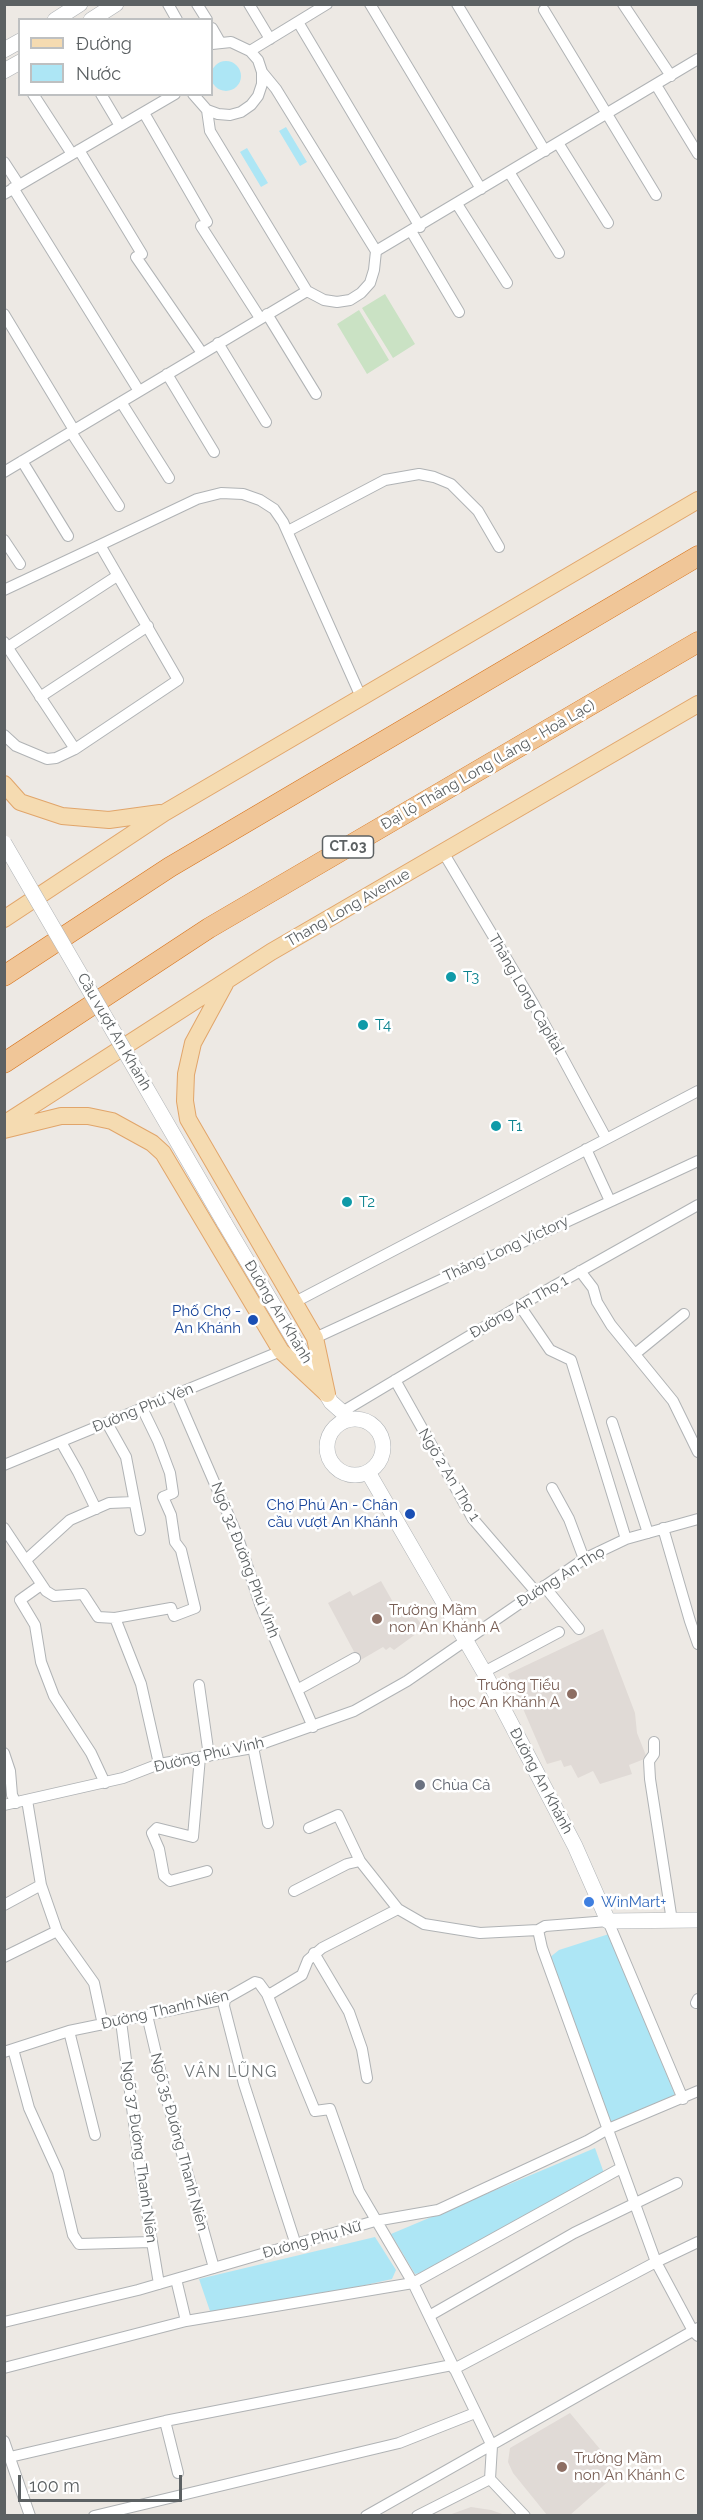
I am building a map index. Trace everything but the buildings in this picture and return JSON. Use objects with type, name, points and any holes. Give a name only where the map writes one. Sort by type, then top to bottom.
[{"type":"highway","points":[[4,976],[170,867],[699,556]]},
{"type":"highway","name":"Đại lộ Thăng Long (Láng - Hoà Lạc)","points":[[4,1063],[209,928],[699,642]]},
{"type":"main road","points":[[4,919],[164,813],[699,500]]},
{"type":"main road","name":"Thang Long Avenue","points":[[4,1124],[227,980],[699,704]]},
{"type":"main road","points":[[4,784],[20,802],[62,816],[109,820],[164,813]]},
{"type":"main road","points":[[227,980],[193,1043],[186,1074],[185,1101],[188,1119],[315,1338],[338,1407]]},
{"type":"main road","points":[[4,1130],[61,1116],[88,1116],[112,1121],[152,1143],[163,1153],[281,1351],[338,1407]]},
{"type":"street","points":[[58,18],[80,4]]},
{"type":"street","points":[[94,18],[116,4]]},
{"type":"street","points":[[168,4],[176,18]]},
{"type":"street","points":[[197,4],[206,18]]},
{"type":"street","points":[[249,4],[270,39]]},
{"type":"street","points":[[370,4],[481,189]]},
{"type":"street","points":[[457,4],[544,151]]},
{"type":"street","points":[[623,4],[671,76]]},
{"type":"street","points":[[250,51],[298,22],[319,6]]},
{"type":"street","points":[[547,7],[606,114],[656,195]]},
{"type":"street","points":[[298,22],[416,229],[459,312]]},
{"type":"street","points":[[4,50],[18,42]]},
{"type":"street","points":[[195,96],[207,110],[230,115],[246,108],[258,96],[262,84],[262,72],[258,60],[250,51],[231,42],[216,43]]},
{"type":"street","points":[[376,251],[699,59]]},
{"type":"street","points":[[4,72],[18,64]]},
{"type":"street","points":[[207,110],[210,132],[307,291],[324,300],[337,302],[355,296],[370,283],[376,251],[276,89],[262,72]]},
{"type":"street","points":[[656,85],[699,154]]},
{"type":"street","points":[[34,96],[76,152],[202,353]]},
{"type":"street","points":[[102,96],[120,126]]},
{"type":"street","points":[[12,189],[170,96]]},
{"type":"street","points":[[144,112],[204,224],[316,394]]},
{"type":"street","points":[[558,143],[608,223]]},
{"type":"street","points":[[4,162],[12,189],[139,391]]},
{"type":"street","points":[[509,172],[559,253]]},
{"type":"street","points":[[457,204],[507,283]]},
{"type":"street","points":[[4,472],[307,291]]},
{"type":"street","points":[[4,314],[119,506]]},
{"type":"street","points":[[218,344],[266,422]]},
{"type":"street","points":[[167,374],[214,452]]},
{"type":"street","points":[[121,402],[169,478]]},
{"type":"street","points":[[22,461],[68,536]]},
{"type":"street","points":[[288,531],[385,480],[419,474],[451,484],[478,511],[499,547]]},
{"type":"street","points":[[4,590],[197,499],[221,493],[243,494],[260,500],[273,509],[288,531],[361,697]]},
{"type":"street","points":[[4,540],[20,564]]},
{"type":"street","points":[[4,735],[16,746],[47,759],[56,758],[75,748],[178,680],[100,545]]},
{"type":"street","points":[[75,748],[6,644],[117,576]]},
{"type":"street","points":[[40,697],[148,626]]},
{"type":"street","name":"Cầu vượt An Khánh","points":[[4,843],[224,1222]]},
{"type":"street","name":"Thăng Long Capital","points":[[443,852],[533,1003],[606,1138]]},
{"type":"street","points":[[295,1302],[699,1091]]},
{"type":"street","points":[[586,1149],[610,1201]]},
{"type":"street","name":"Thăng Long Victory","points":[[315,1338],[699,1161]]},
{"type":"street","name":"Đường An Thọ 1","points":[[338,1407],[395,1380],[580,1271],[699,1205]]},
{"type":"street","name":"Đường An Khánh","points":[[224,1222],[338,1407],[334,1428],[327,1443],[331,1463],[342,1474],[359,1475],[368,1472],[484,1672],[575,1846],[608,1920]]},
{"type":"street","points":[[580,1271],[593,1288],[597,1302],[611,1325],[673,1401],[699,1452]]},
{"type":"street","points":[[520,1306],[550,1350],[571,1360],[575,1380],[626,1539]]},
{"type":"street","points":[[635,1354],[684,1314]]},
{"type":"street","name":"Đường Phú Yên","points":[[4,1465],[281,1351]]},
{"type":"street","name":"Ngõ 2 An Thọ 1","points":[[395,1380],[473,1519],[579,1629]]},
{"type":"street","name":"Ngõ 32 Đường Phú Vinh","points":[[176,1394],[237,1535],[261,1607],[313,1727]]},
{"type":"street","points":[[334,1428],[338,1407],[373,1425],[382,1438],[382,1454],[379,1461],[368,1472]]},
{"type":"street","points":[[4,1528],[41,1585],[54,1596],[82,1594],[88,1600],[95,1616],[115,1618],[171,1608],[174,1616],[195,1608],[181,1550],[175,1542],[171,1515],[164,1497],[172,1493],[170,1473],[142,1408]]},
{"type":"street","points":[[612,1422],[648,1533]]},
{"type":"street","points":[[107,1423],[126,1457],[140,1530]]},
{"type":"street","points":[[61,1442],[96,1509]]},
{"type":"street","points":[[552,1488],[569,1519],[584,1558]]},
{"type":"street","points":[[26,1560],[70,1520],[109,1503],[134,1502]]},
{"type":"street","name":"Đường An Thọ","points":[[465,1642],[584,1558],[626,1539],[699,1519]]},
{"type":"street","points":[[663,1528],[699,1644]]},
{"type":"street","points":[[41,1585],[20,1600],[35,1625],[41,1662],[54,1696],[91,1753],[105,1782]]},
{"type":"street","points":[[115,1618],[141,1684],[159,1764]]},
{"type":"street","points":[[484,1672],[559,1632]]},
{"type":"street","name":"Đường Phú Vinh","points":[[4,1805],[123,1778],[159,1764],[253,1747],[313,1727],[354,1711],[407,1681],[465,1642]]},
{"type":"street","points":[[297,1690],[355,1658]]},
{"type":"street","points":[[199,1685],[204,1756],[193,1837],[157,1828],[152,1833],[159,1849],[164,1876],[170,1881],[207,1871]]},
{"type":"street","points":[[654,1742],[654,1754],[650,1761],[650,1779],[672,1921]]},
{"type":"street","points":[[253,1747],[268,1822]]},
{"type":"street","points":[[4,1753],[10,1771],[12,1795],[22,1801],[41,1885],[57,1931],[94,1983],[103,2025]]},
{"type":"street","points":[[309,1828],[338,1815],[360,1861],[398,1909],[424,1924],[477,1933],[538,1930],[545,1926],[608,1920],[699,1920]]},
{"type":"street","points":[[294,1891],[339,1868],[360,1861]]},
{"type":"street","points":[[4,1905],[41,1885]]},
{"type":"street","points":[[398,1909],[314,1953],[300,1977],[267,1994],[315,2111],[330,2109],[359,2191],[413,2283],[492,2446],[490,2479],[525,2516]]},
{"type":"street","points":[[608,1920],[683,2099]]},
{"type":"street","points":[[366,2516],[697,2331],[656,2262],[542,1948],[538,1930]]},
{"type":"street","points":[[4,1957],[57,1931]]},
{"type":"street","points":[[314,1953],[349,2012],[362,2049],[367,2078]]},
{"type":"street","name":"Đường Thanh Niên","points":[[9,2050],[69,2031],[225,1999],[255,1982],[259,1983],[267,1994]]},
{"type":"street","points":[[225,1999],[244,2084],[296,2245]]},
{"type":"street","name":"Ngõ 35 Đường Thanh Niên","points":[[147,2015],[167,2100],[214,2268]]},
{"type":"street","name":"Ngõ 37 Đường Thanh Niên","points":[[122,2021],[159,2284]]},
{"type":"street","points":[[69,2031],[94,2135]]},
{"type":"street","points":[[9,2050],[29,2108],[58,2172],[73,2235],[79,2244],[152,2242]]},
{"type":"street","name":"Đường Phụ Nữ","points":[[4,2322],[159,2284],[375,2221],[438,2210],[608,2130],[699,2091]]},
{"type":"street","points":[[4,2368],[186,2321],[413,2283],[621,2168]]},
{"type":"street","points":[[429,2316],[574,2233],[677,2184]]},
{"type":"street","points":[[10,2457],[165,2421],[453,2367],[699,2242]]},
{"type":"street","points":[[176,2279],[186,2321]]},
{"type":"street","points":[[94,2516],[399,2443],[475,2413]]},
{"type":"street","points":[[165,2421],[178,2473]]},
{"type":"street","points":[[4,2441],[30,2516]]},
{"type":"street","points":[[417,2516],[490,2479]]},
{"type":"shaded area","name":"Trường Mầm non An Khánh A","points":[[381,1581],[398,1611],[408,1606],[424,1628],[394,1650],[390,1647],[386,1650],[383,1647],[359,1661],[328,1603],[350,1591],[353,1596]]},
{"type":"shaded area","name":"Trường Tiểu học An Khánh A","points":[[603,1629],[635,1713],[637,1733],[647,1758],[629,1765],[632,1774],[600,1784],[593,1771],[578,1778],[571,1765],[564,1767],[561,1760],[547,1764],[508,1674]]},
{"type":"shaded area","name":"Trường Mầm non An Khánh C","points":[[570,2413],[619,2472],[570,2515],[547,2515],[513,2473],[508,2462],[510,2448]]},
{"type":"shaded area","points":[[471,2507],[491,2510],[505,2515],[449,2515]]},
{"type":"green space","points":[[385,294],[415,344],[393,358],[362,308]]},
{"type":"green space","points":[[359,310],[389,360],[367,374],[337,324]]},
{"type":"water","points":[[220,62],[232,62],[240,70],[240,82],[232,90],[220,90],[213,83],[213,69]]},
{"type":"water","points":[[286,127],[307,162],[300,166],[279,131]]},
{"type":"water","points":[[247,148],[268,183],[261,187],[240,152]]},
{"type":"water","points":[[609,1934],[677,2100],[615,2128],[605,2121],[549,1958],[559,1950]]},
{"type":"water","points":[[595,2148],[605,2176],[427,2271],[415,2274],[391,2234]]},
{"type":"water","points":[[375,2237],[396,2270],[392,2279],[238,2314],[211,2314],[199,2279]]},
{"type":"place","name":"T3","points":[[451,977]]},
{"type":"place","name":"T4","points":[[363,1025]]},
{"type":"place","name":"T1","points":[[496,1126]]},
{"type":"place","name":"T2","points":[[347,1202]]},
{"type":"place","name":"Phố Chợ - An Khánh","points":[[253,1320]]},
{"type":"place","name":"Chợ Phú An - Chân cầu vượt An Khánh","points":[[410,1514]]},
{"type":"place","name":"Trường Mầm non An Khánh A","points":[[377,1619]]},
{"type":"place","name":"Trường Tiểu học An Khánh A","points":[[572,1694]]},
{"type":"place","name":"Chùa Cả","points":[[420,1785]]},
{"type":"place","name":"WinMart+","points":[[589,1902]]},
{"type":"place","name":"Trường Mầm non An Khánh C","points":[[562,2467]]},
{"type":"district","name":"VÂN LŨNG","points":[[231,2072]]}]
